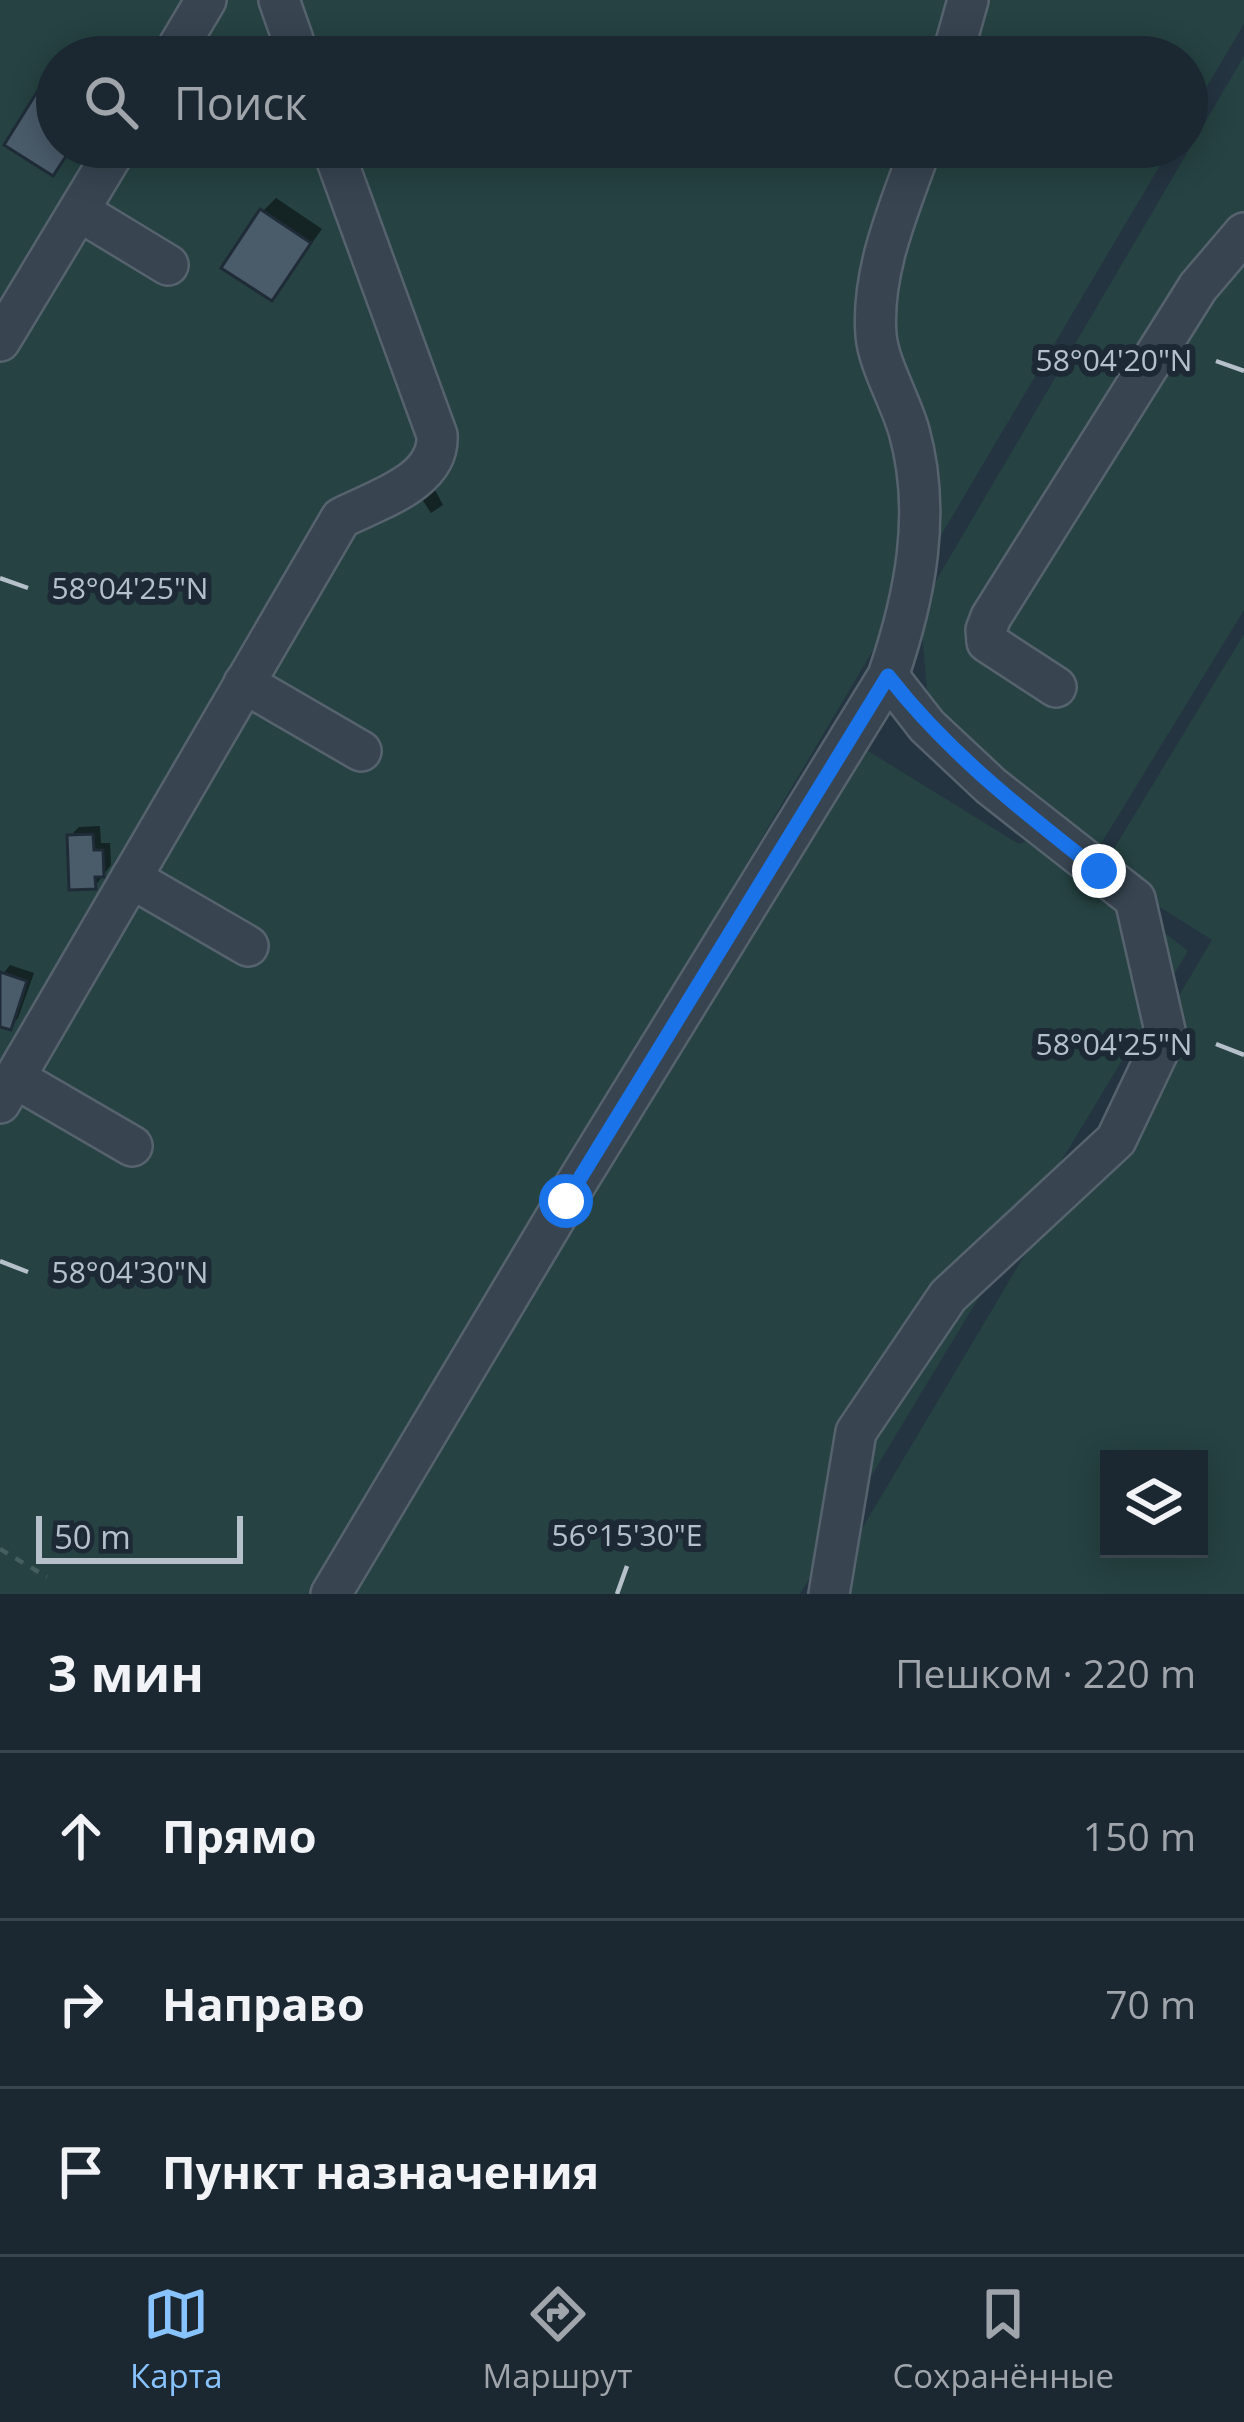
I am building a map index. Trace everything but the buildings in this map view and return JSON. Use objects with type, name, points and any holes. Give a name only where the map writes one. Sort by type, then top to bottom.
[{"type":"lane","points":[[185,36],[206,0]]},
{"type":"lane","points":[[279,0],[292,36]]},
{"type":"lane","points":[[958,36],[968,0]]},
{"type":"lane","points":[[0,340],[105,168]]},
{"type":"lane","points":[[132,1145],[7,1090],[340,518],[420,476],[438,450],[437,435],[340,168]]},
{"type":"lane","points":[[332,1594],[888,676],[904,628],[921,529],[919,468],[901,400],[876,340],[877,299],[887,243],[914,168]]},
{"type":"lane","points":[[79,211],[168,266]]},
{"type":"lane","points":[[1056,688],[987,642],[991,617],[1198,287],[1244,233]]},
{"type":"lane","points":[[829,1594],[856,1432],[948,1296],[1116,1140],[1166,1036],[1136,899],[991,785],[927,726],[888,676]]},
{"type":"lane","points":[[244,683],[361,751]]},
{"type":"lane","points":[[131,878],[248,946]]},
{"type":"path","points":[[0,1549],[47,1577]]},
{"type":"green space","points":[[0,0],[1244,0],[1244,24],[1208,85],[1208,36],[36,36],[36,168],[1159,168],[314,1594],[0,1594]]},
{"type":"green space","points":[[1244,56],[1244,610],[1099,847],[929,715],[920,608],[1178,168],[1208,168],[1208,117]]},
{"type":"green space","points":[[1244,634],[1244,1594],[823,1594],[1212,940],[1101,870]]},
{"type":"green space","points":[[852,741],[1019,844],[1039,835],[1188,951],[800,1594],[345,1594]]},
{"type":"route","points":[[566,1201],[888,676],[927,726],[991,785],[1099,871]]}]
